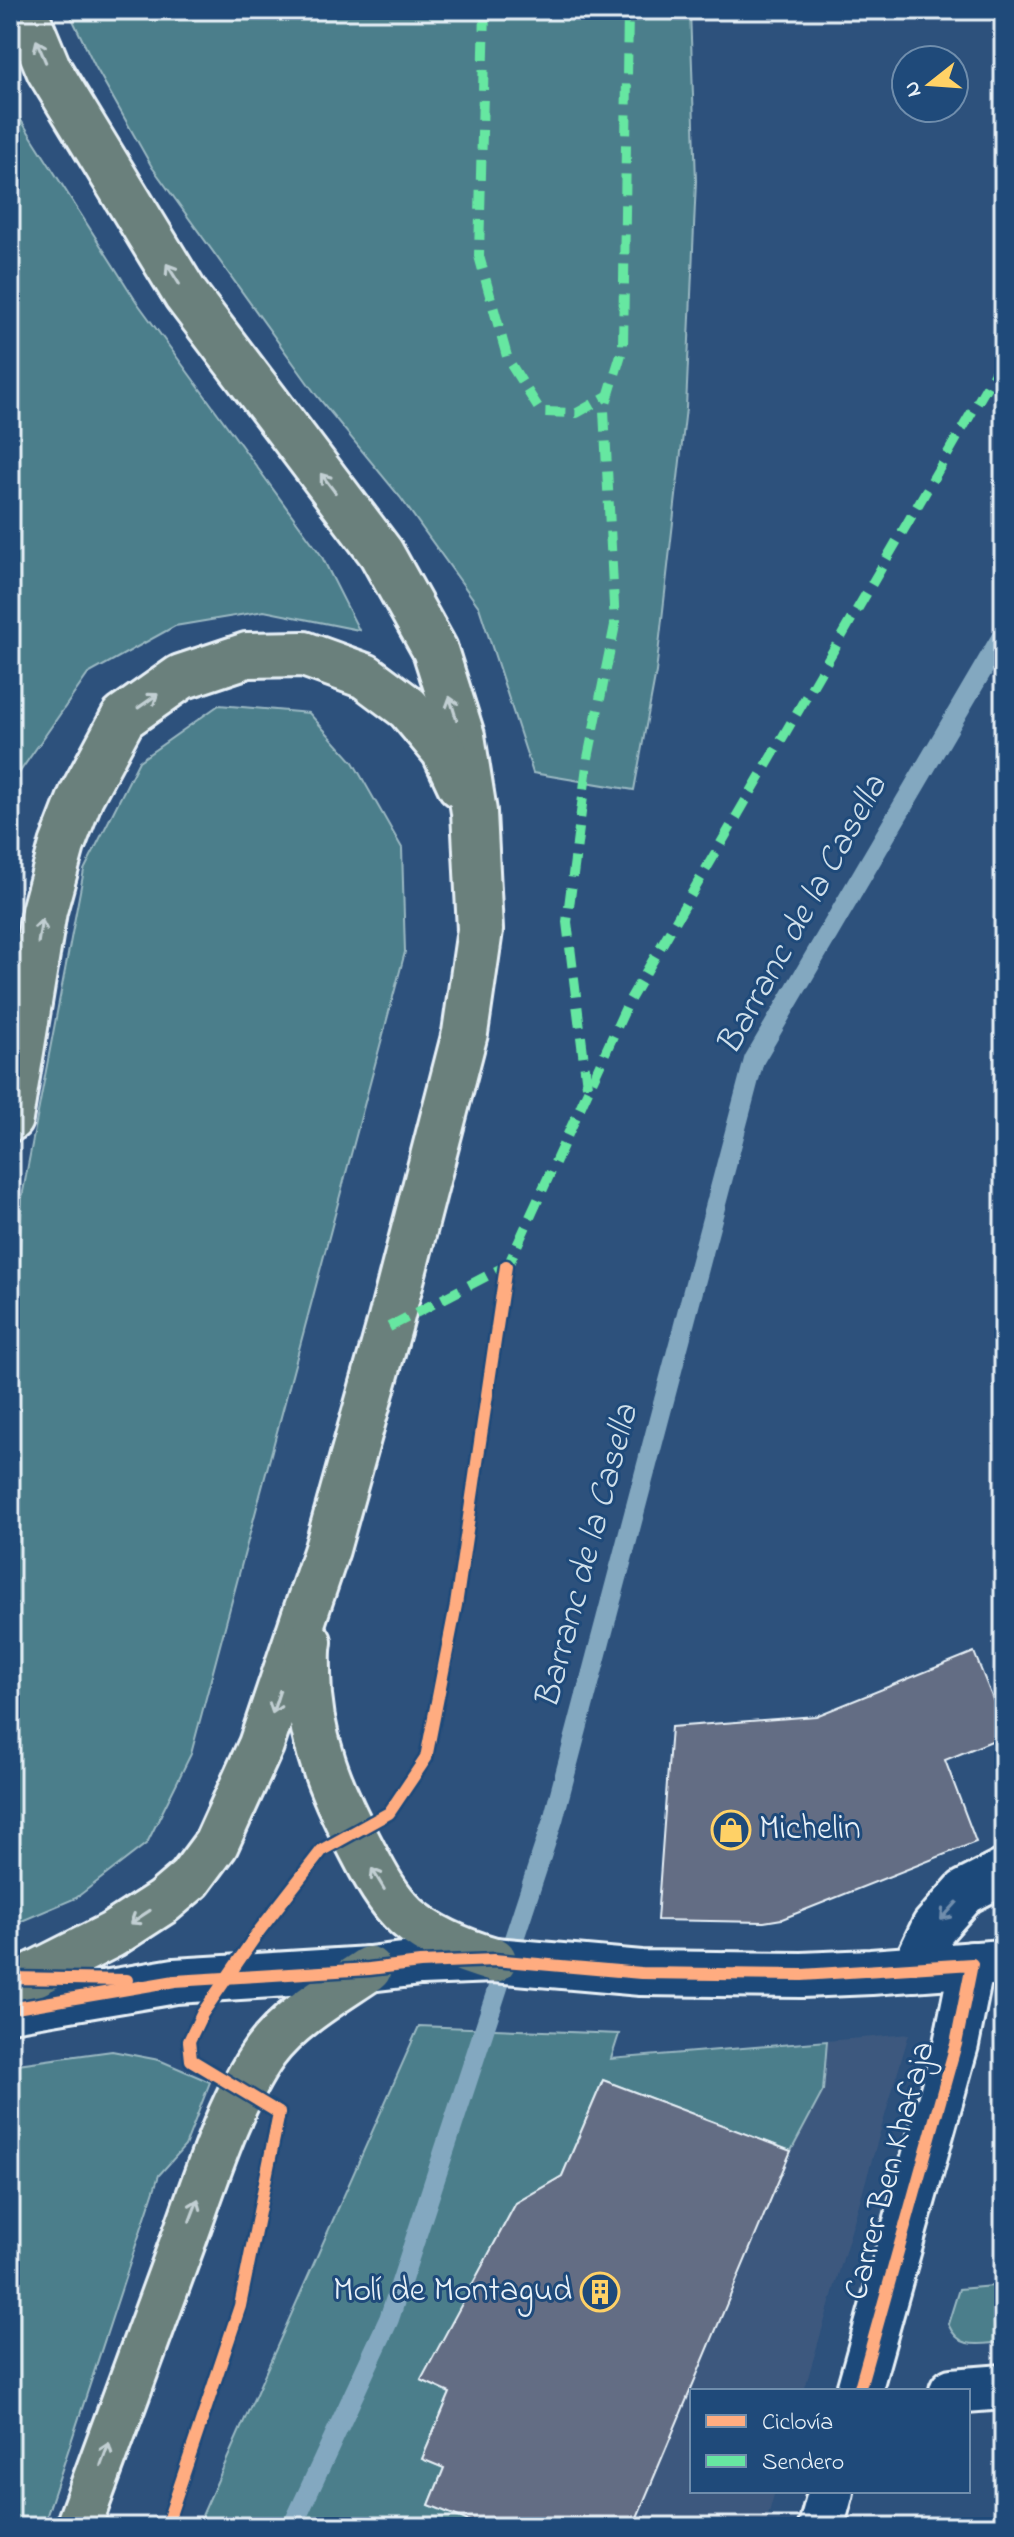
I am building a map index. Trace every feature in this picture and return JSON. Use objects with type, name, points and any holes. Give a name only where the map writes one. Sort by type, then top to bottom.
[{"type":"main road","points":[[16,1988],[112,1935],[163,1902],[190,1879],[216,1844],[261,1745],[327,1549],[389,1327],[465,1033],[480,930],[474,812],[462,736],[435,650],[381,553],[186,295],[49,70],[24,10]]},
{"type":"main road","points":[[10,1119],[44,911],[62,845],[81,796],[123,718],[181,677],[247,655],[304,654],[365,676],[408,708],[444,751],[474,812]]},
{"type":"main road","points":[[327,1549],[308,1649],[308,1702],[318,1748],[332,1791],[380,1885],[406,1916],[425,1949]]},
{"type":"main road","points":[[914,1969],[934,1927],[965,1892],[1004,1872]]},
{"type":"main road","points":[[78,2527],[193,2213],[242,2089],[267,2050],[290,2027],[369,1969],[425,1949],[466,1952],[494,1960],[641,1973],[802,1975],[988,1963]]},
{"type":"main road","name":"Carrer Ben Khafaja","points":[[860,2389],[956,2044],[988,1963]]},
{"type":"main road","points":[[16,1988],[369,1969]]},
{"type":"main road","points":[[970,2390],[1004,2387]]},
{"type":"main road","points":[[821,2527],[830,2493]]},
{"type":"shaded area","name":"Molí de Montagud","points":[[909,2034],[805,2389],[690,2389],[690,2493],[774,2493],[765,2527],[414,2527],[426,2513],[444,2469],[422,2459],[450,2393],[421,2380],[516,2203],[562,2176],[611,2059]]},
{"type":"green space","points":[[68,10],[690,10],[696,181],[686,408],[656,672],[634,790],[533,773],[479,607],[400,497],[317,396],[152,167],[95,66]]},
{"type":"green space","points":[[10,103],[136,301],[321,555],[359,630],[264,611],[175,626],[88,674],[10,786]]},
{"type":"green space","points":[[219,705],[309,713],[353,762],[402,848],[405,952],[191,1754],[147,1843],[76,1898],[10,1926],[10,1577],[22,1197],[84,870],[139,761]]},
{"type":"green space","points":[[419,2026],[619,2034],[611,2059],[827,2041],[823,2091],[791,2151],[603,2080],[562,2176],[516,2203],[422,2380],[450,2393],[422,2459],[444,2468],[429,2505],[471,2522],[469,2527],[197,2527]]},
{"type":"green space","points":[[112,2051],[159,2060],[210,2082],[185,2146],[159,2175],[43,2527],[10,2527],[10,2161],[18,2064]]},
{"type":"green space","points":[[1004,2285],[1004,2342],[971,2344],[958,2338],[948,2324],[959,2289]]},
{"type":"building","points":[[974,1652],[1004,1727],[1004,1736],[945,1760],[976,1842],[782,1919],[764,1922],[657,1920],[671,1727],[816,1716]]},
{"type":"building","name":"Molí de Montagud","points":[[603,2080],[791,2151],[633,2527],[484,2527],[429,2505],[444,2468],[422,2459],[450,2393],[421,2380],[516,2203],[562,2176]]},
{"type":"waterway","name":"Barranc de la Casella","points":[[292,2527],[389,2319],[553,1820],[754,1060],[1004,633]]},
{"type":"marked path","points":[[485,10],[479,256],[508,360],[541,412],[577,413],[609,395]]},
{"type":"marked path","points":[[587,1086],[567,922],[588,758],[615,625],[604,410],[623,348],[628,10]]},
{"type":"marked path","points":[[505,1272],[628,1003],[1004,357]]},
{"type":"marked path","points":[[389,1327],[506,1266]]},
{"type":"cycle path","points":[[166,2527],[240,2306],[279,2113],[191,2060],[189,2041],[202,2014],[259,1931],[322,1850],[389,1813],[426,1758],[456,1605],[506,1266]]},
{"type":"cycle path","points":[[10,2009],[175,1981],[420,1963],[494,1960],[641,1973],[802,1975],[972,1964],[956,2044],[860,2389]]},
{"type":"cycle path","points":[[10,1978],[127,1980]]},
{"type":"place","name":"Michelin","points":[[731,1830]]},
{"type":"place","name":"Molí de Montagud","points":[[600,2292]]}]
